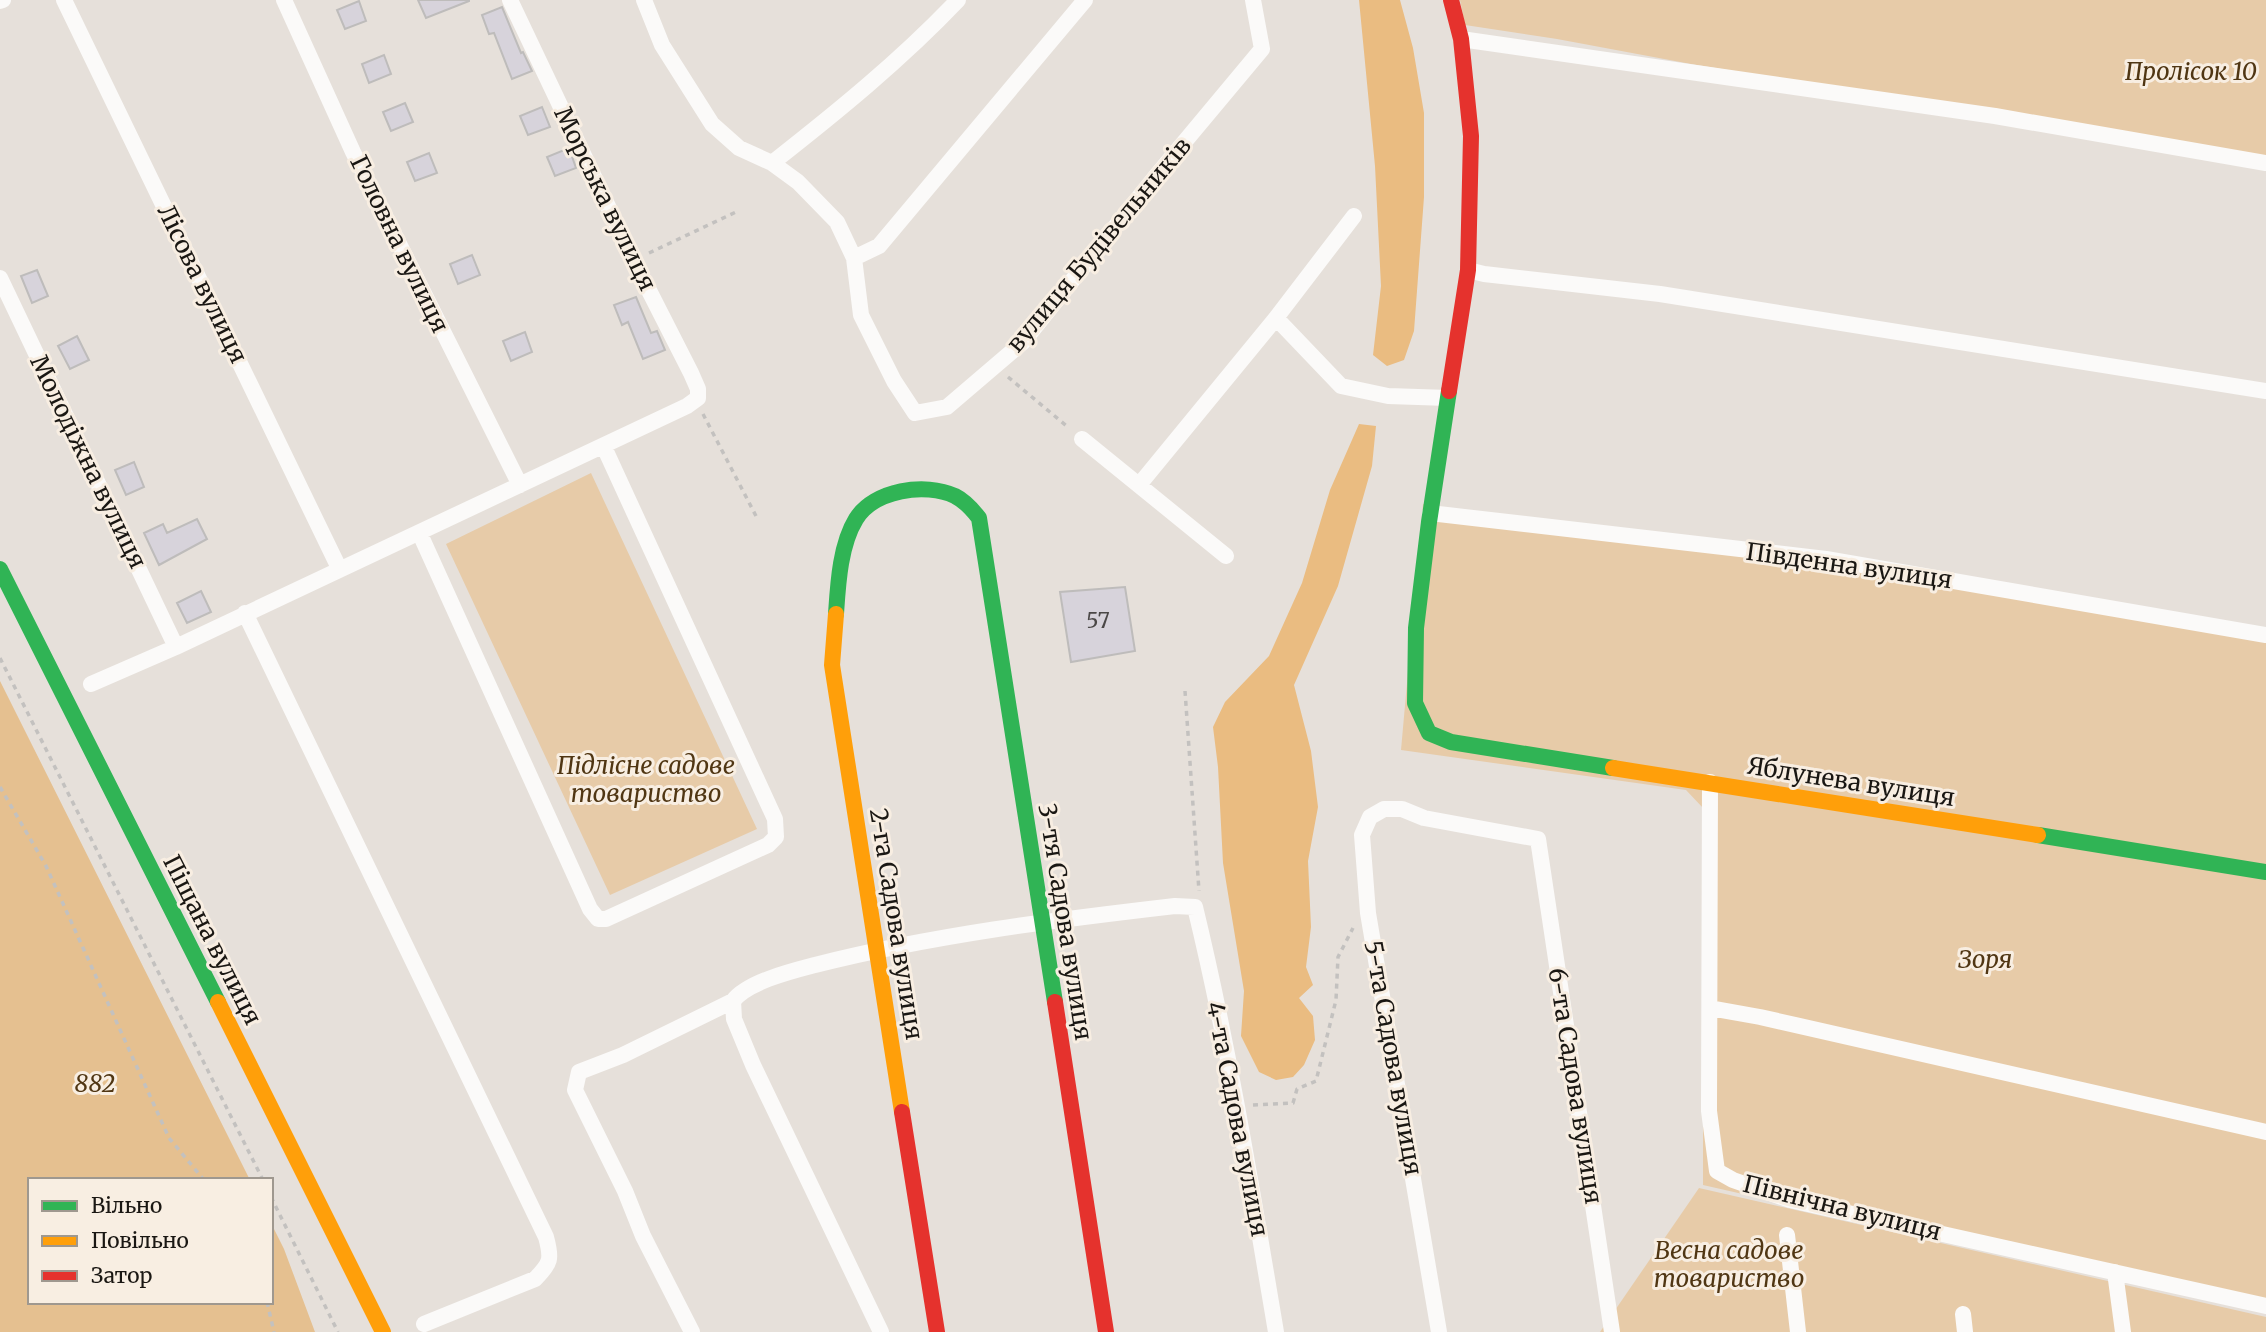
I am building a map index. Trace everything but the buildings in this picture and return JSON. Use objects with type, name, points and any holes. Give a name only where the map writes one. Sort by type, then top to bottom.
[{"type":"street","name":"Лісова вулиця","points":[[64,0],[339,568]]},
{"type":"street","name":"Головна вулиця","points":[[284,0],[353,152],[520,485]]},
{"type":"street","name":"Морська вулиця","points":[[510,0],[634,261],[691,373],[698,389],[698,398]]},
{"type":"street","points":[[644,0],[662,45],[712,124],[739,148],[772,163],[798,183],[836,222],[854,258],[879,246],[1085,0]]},
{"type":"street","points":[[772,163],[826,121],[920,40],[958,0]]},
{"type":"street","name":"вулиця Будівельників","points":[[854,258],[861,316],[894,381],[915,413],[947,407],[1023,342],[1262,49],[1253,0]]},
{"type":"street","points":[[1430,513],[1468,270],[1471,136],[1461,38],[1451,0]]},
{"type":"street","points":[[1461,38],[1982,114],[2266,163]]},
{"type":"street","points":[[1139,485],[1276,318],[1354,216]]},
{"type":"street","points":[[1468,270],[1660,294],[2266,391]]},
{"type":"street","name":"Молодіжна вулиця","points":[[0,278],[176,647]]},
{"type":"street","points":[[1276,318],[1341,386],[1388,396],[1448,398]]},
{"type":"street","points":[[91,684],[176,647],[339,568],[420,534],[604,447],[698,398]]},
{"type":"street","points":[[1082,439],[1226,556]]},
{"type":"street","points":[[420,534],[590,909],[598,919],[606,919],[768,845],[776,837],[775,818],[604,447]]},
{"type":"street","name":"3-тя Садова вулиця","points":[[853,524],[863,508],[883,497],[920,490],[950,493],[970,505],[979,518],[1106,1332]]},
{"type":"street","name":"Південна вулиця","points":[[1430,513],[1826,559],[2266,635]]},
{"type":"street","name":"Яблунева вулиця","points":[[1430,513],[1416,628],[1415,703],[1429,733],[1451,742],[1515,754],[1710,782],[2266,872]]},
{"type":"street","name":"2-га Садова вулиця","points":[[853,524],[842,559],[837,588],[832,665],[937,1332]]},
{"type":"street","name":"Піщана вулиця","points":[[0,569],[383,1332]]},
{"type":"street","points":[[245,613],[546,1237],[551,1253],[548,1266],[535,1279],[424,1324]]},
{"type":"street","name":"Північна вулиця","points":[[1710,782],[1709,1111],[1717,1171],[1732,1180],[1790,1200],[2266,1306]]},
{"type":"street","name":"6-та Садова вулиця","points":[[1402,808],[1424,818],[1538,839],[1612,1332]]},
{"type":"street","name":"5-та Садова вулиця","points":[[1402,808],[1384,809],[1370,817],[1362,835],[1368,913],[1439,1332]]},
{"type":"street","points":[[692,1332],[643,1236],[625,1191],[575,1090],[579,1072],[623,1055],[733,1000],[738,993],[785,973],[877,949],[1041,922],[1175,906],[1195,907]]},
{"type":"street","name":"4-та Садова вулиця","points":[[1195,907],[1237,1108],[1276,1332]]},
{"type":"street","points":[[733,1000],[734,1019],[753,1065],[881,1332]]},
{"type":"street","points":[[1710,1008],[2266,1132]]},
{"type":"street","points":[[1787,1235],[1798,1332]]},
{"type":"street","points":[[2115,1272],[2123,1332]]},
{"type":"street","points":[[1963,1314],[1965,1332]]},
{"type":"path","points":[[634,261],[736,212]]},
{"type":"path","points":[[995,366],[1082,439]]},
{"type":"path","points":[[698,398],[701,410],[756,516]]},
{"type":"path","points":[[0,658],[262,1178]]},
{"type":"path","points":[[1185,691],[1199,890],[1195,907]]},
{"type":"path","points":[[0,787],[46,866],[169,1138],[202,1178]]},
{"type":"path","points":[[1237,1108],[1293,1103],[1297,1089],[1316,1081],[1336,1000],[1338,957],[1346,937],[1359,919],[1368,913]]},
{"type":"path","points":[[273,1201],[338,1332]]},
{"type":"path","points":[[268,1304],[275,1332]]},
{"type":"green space","name":"Пролісок 10","points":[[1460,0],[2266,0],[2266,158],[1465,25]]},
{"type":"green space","name":"Підлісне садове товариство","points":[[591,473],[757,829],[610,895],[446,544]]},
{"type":"green space","name":"Зоря","points":[[1423,504],[2266,630],[2266,1313],[1703,1185],[1703,808],[1686,790],[1401,750]]},
{"type":"green space","name":"882","points":[[0,681],[249,1178],[28,1178],[28,1304],[273,1304],[273,1227],[315,1332],[0,1332]]},
{"type":"green space","name":"Весна садове товариство","points":[[1699,1188],[2266,1317],[2266,1332],[1600,1332]]},
{"type":"shaded area","points":[[1359,0],[1400,0],[1413,48],[1424,113],[1424,197],[1414,331],[1404,360],[1387,366],[1373,355],[1381,286],[1375,166]]},
{"type":"shaded area","points":[[1359,424],[1376,426],[1372,466],[1338,586],[1294,685],[1311,751],[1318,807],[1308,861],[1311,927],[1306,967],[1313,985],[1299,998],[1313,1016],[1315,1040],[1304,1065],[1293,1077],[1276,1080],[1259,1072],[1241,1036],[1244,991],[1223,863],[1213,727],[1225,702],[1269,656],[1302,583],[1330,490]]},
{"type":"traffic: fast","points":[[1449,391],[1416,628],[1415,703],[1429,733],[1451,742],[1613,768]]},
{"type":"traffic: fast","points":[[836,614],[846,541],[856,519],[875,501],[887,495],[915,489],[943,492],[962,500],[979,518],[1055,1002]]},
{"type":"traffic: fast","points":[[0,569],[218,1002]]},
{"type":"traffic: fast","points":[[2038,835],[2266,872]]},
{"type":"traffic: slow","points":[[836,614],[832,665],[902,1112]]},
{"type":"traffic: slow","points":[[1613,768],[2038,835]]},
{"type":"traffic: slow","points":[[218,1002],[383,1332]]},
{"type":"traffic: jam","points":[[1449,391],[1468,270],[1471,136],[1461,39],[1451,0]]},
{"type":"traffic: jam","points":[[1055,1002],[1106,1332]]},
{"type":"traffic: jam","points":[[902,1112],[937,1332]]}]
